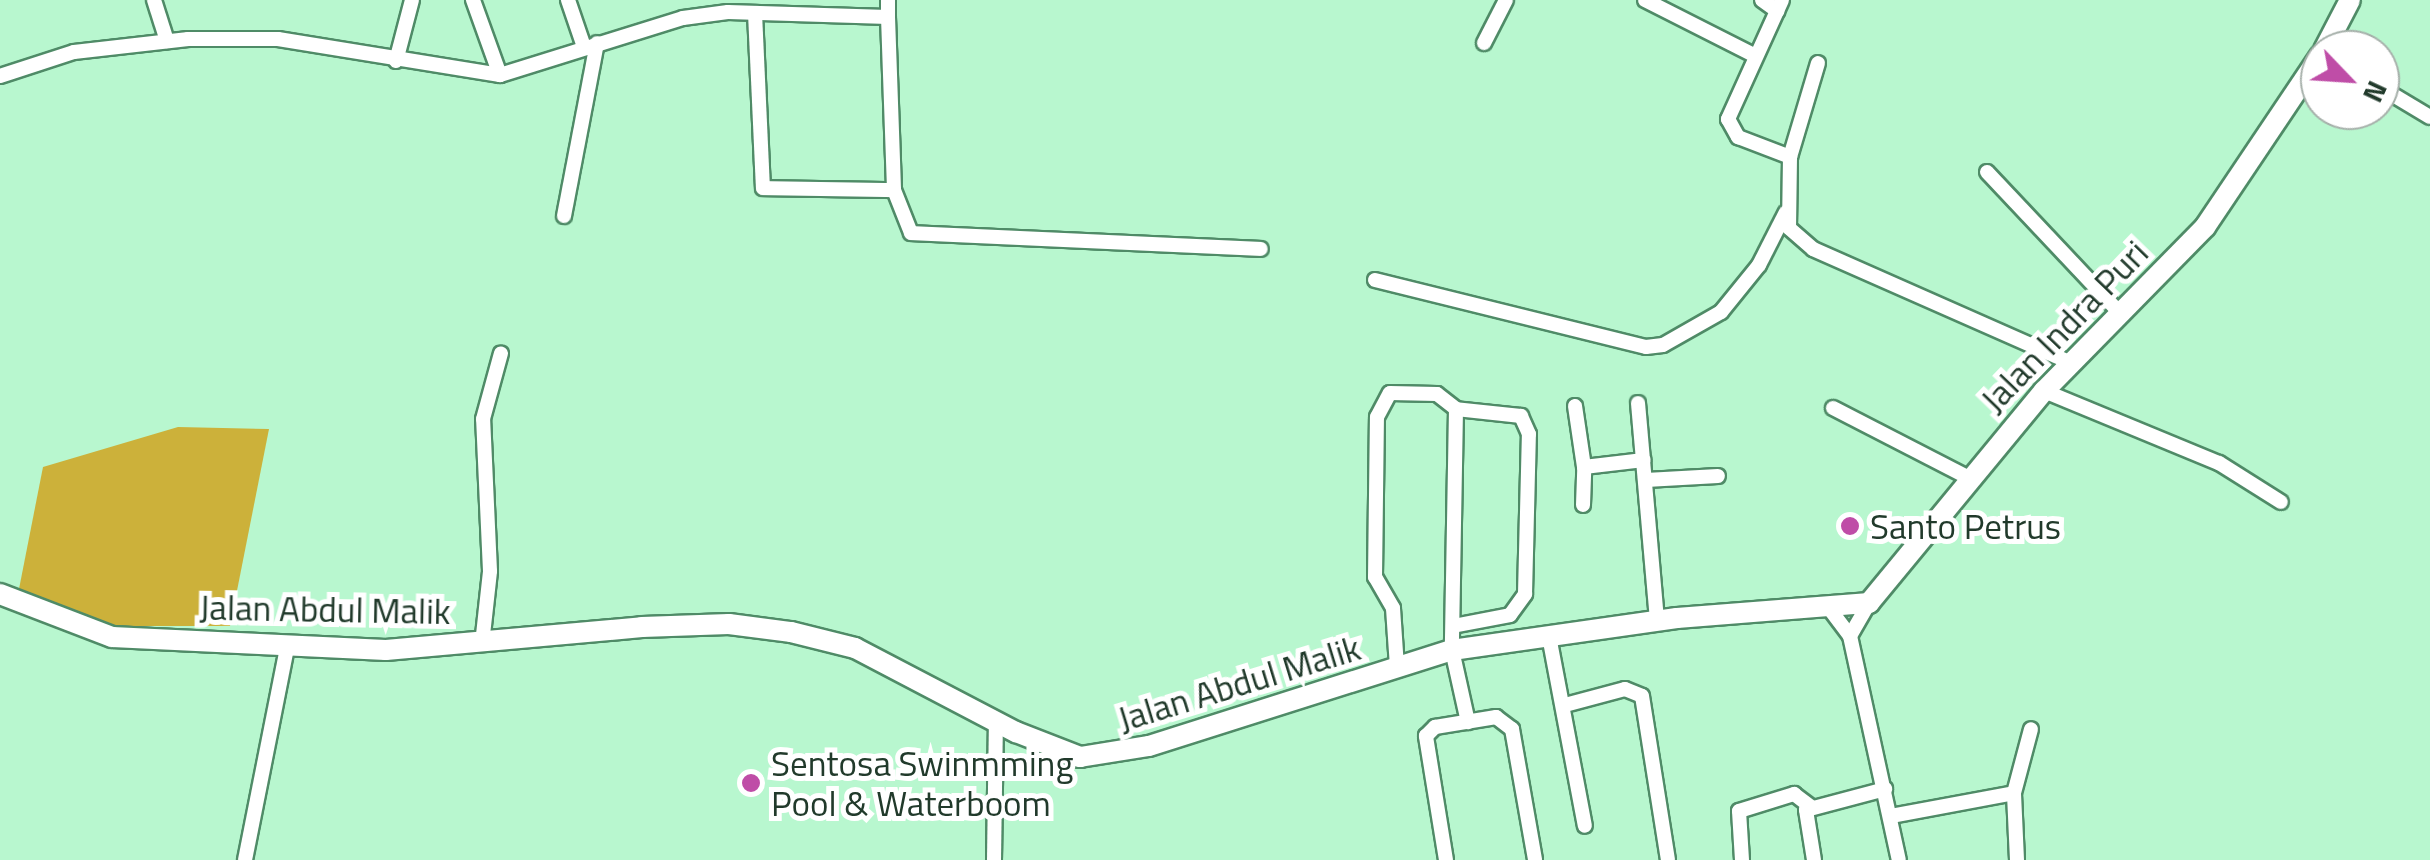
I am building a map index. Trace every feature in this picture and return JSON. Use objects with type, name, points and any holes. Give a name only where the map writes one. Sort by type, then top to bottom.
[{"type":"street","points":[[154,0],[166,42]]},
{"type":"street","points":[[396,61],[412,0]]},
{"type":"street","points":[[473,0],[500,75]]},
{"type":"street","points":[[564,216],[590,45],[568,0]]},
{"type":"street","points":[[888,0],[894,190],[911,233],[1261,249]]},
{"type":"street","points":[[1484,43],[1506,0]]},
{"type":"street","points":[[1645,0],[1756,56]]},
{"type":"street","points":[[1762,0],[1780,6],[1728,129],[1790,157]]},
{"type":"street","name":"Jalan Indra Puri","points":[[2334,30],[2350,0]]},
{"type":"street","points":[[1,69],[74,52],[166,42],[278,40],[500,75],[683,18],[755,13],[888,16]]},
{"type":"street","points":[[755,13],[763,188],[894,190]]},
{"type":"street","points":[[1375,280],[1646,348],[1664,345],[1722,312],[1759,265],[1786,212],[1794,180],[1790,157],[1818,63]]},
{"type":"street","name":"Jalan Indra Puri","points":[[1850,636],[1868,604],[1917,550],[1967,477],[2070,363],[2205,227],[2300,86]]},
{"type":"street","points":[[2400,98],[2430,117]]},
{"type":"street","points":[[1987,172],[2119,312]]},
{"type":"street","points":[[1786,212],[1789,228],[1812,249],[2070,363]]},
{"type":"street","points":[[482,644],[490,571],[483,419],[501,352]]},
{"type":"street","points":[[2044,391],[2220,464],[2281,502]]},
{"type":"street","points":[[1397,667],[1393,608],[1375,577],[1377,416],[1390,393],[1437,394],[1456,410],[1521,416],[1529,434],[1525,594],[1510,615],[1453,626]]},
{"type":"street","points":[[1638,404],[1658,621]]},
{"type":"street","points":[[1575,406],[1584,467],[1583,505]]},
{"type":"street","points":[[1834,408],[1967,477]]},
{"type":"street","points":[[1456,410],[1452,650],[1468,722]]},
{"type":"street","points":[[1584,467],[1644,460]]},
{"type":"street","points":[[1646,480],[1718,476]]},
{"type":"street","name":"Jalan Abdul Malik","points":[[0,594],[112,637],[386,650],[660,626],[729,624],[791,632],[856,648],[996,720],[1080,757],[1112,756],[1452,650],[1658,621],[1868,604]]},
{"type":"street","points":[[1829,608],[1850,636],[1899,860]]},
{"type":"street","points":[[1550,636],[1585,826]]},
{"type":"street","points":[[245,860],[288,643]]},
{"type":"street","points":[[1565,705],[1625,689],[1642,696],[1668,860]]},
{"type":"street","points":[[1446,860],[1424,748],[1436,727],[1496,717],[1512,729],[1535,860]]},
{"type":"street","points":[[994,860],[996,720]]},
{"type":"street","points":[[2017,860],[2014,793],[2031,729]]},
{"type":"street","points":[[1742,860],[1739,811],[1794,794],[1810,806],[1884,789]]},
{"type":"street","points":[[1890,816],[2014,793]]},
{"type":"street","points":[[1810,806],[1805,817],[1814,860]]},
{"type":"shaded area","points":[[178,427],[269,429],[230,626],[115,626],[19,589],[43,467]]},
{"type":"place","name":"Santo Petrus","points":[[1850,526]]},
{"type":"place","name":"Sentosa Swinmming Pool & Waterboom","points":[[751,783]]}]
